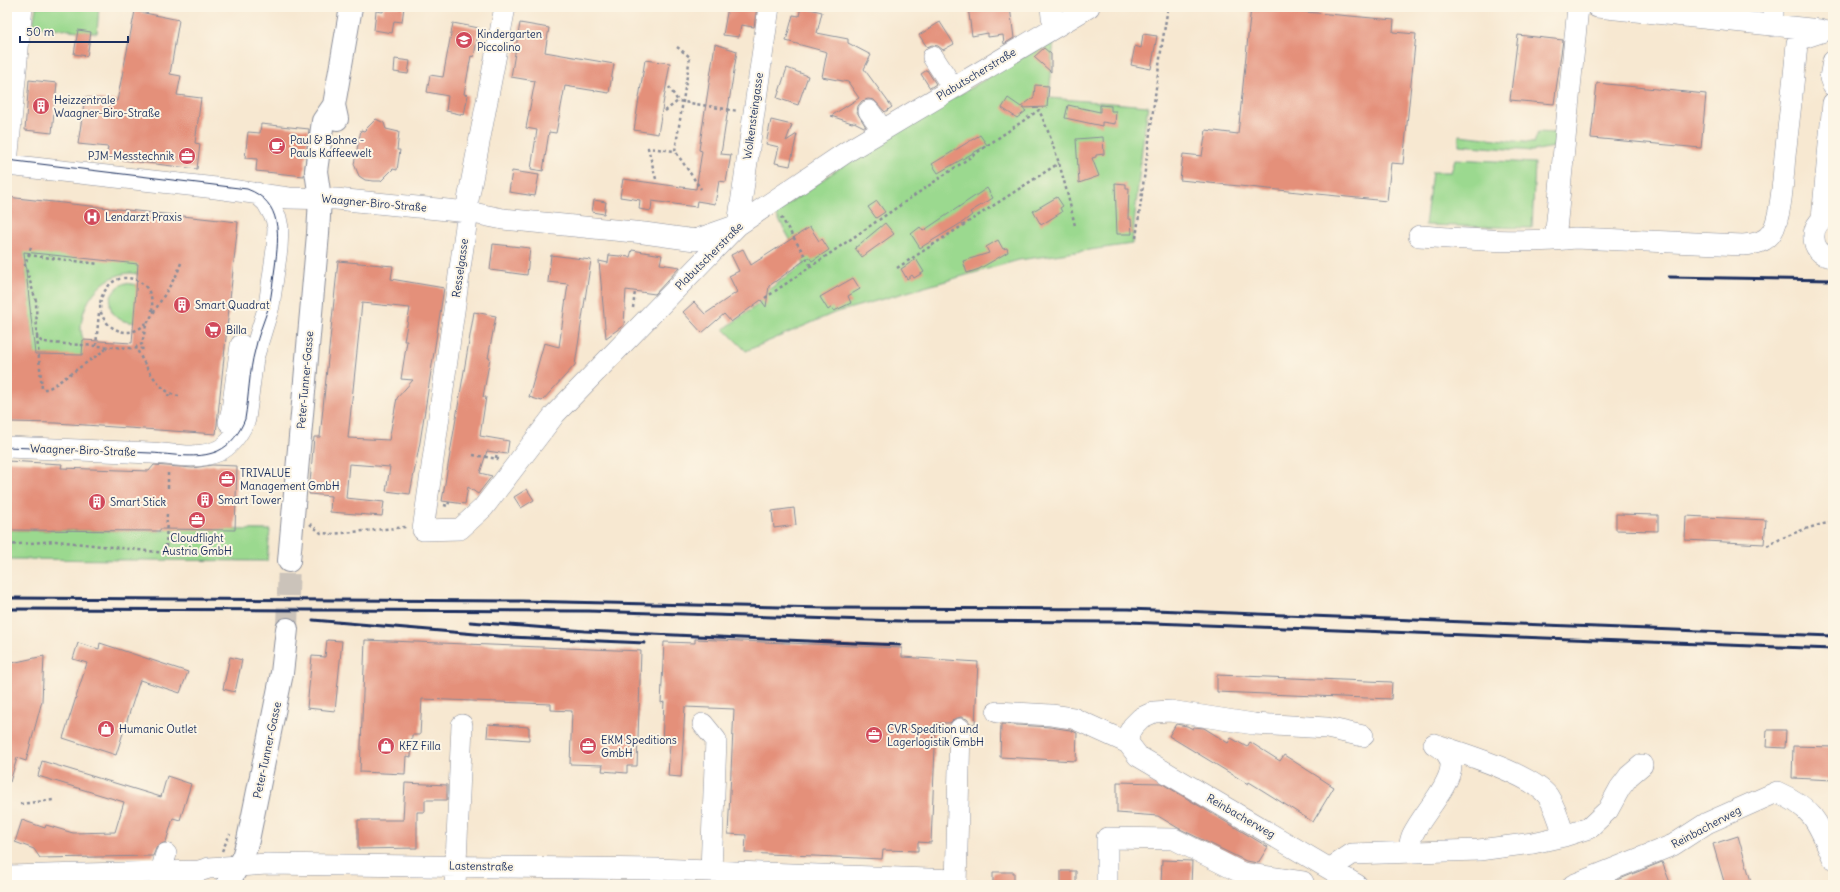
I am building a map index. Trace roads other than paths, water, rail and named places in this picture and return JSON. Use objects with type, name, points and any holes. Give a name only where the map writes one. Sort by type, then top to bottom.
[{"type":"main road","name":"Peter-Tunner-Gasse","points":[[289,561],[320,198],[316,171],[323,121],[334,105],[351,7]]},
{"type":"main road","name":"Peter-Tunner-Gasse","points":[[211,885],[232,876],[243,857],[247,844],[282,673],[288,629]]},
{"type":"street","points":[[7,164],[22,7]]},
{"type":"street","name":"Resselgasse","points":[[424,528],[468,212],[468,200],[505,7]]},
{"type":"street","name":"Wolkensteingasse","points":[[738,225],[769,7]]},
{"type":"street","name":"Plabutscherstraße","points":[[424,528],[460,529],[483,508],[505,463],[555,414],[738,225],[883,130],[953,88],[1054,17],[1088,7]]},
{"type":"street","points":[[1555,240],[1578,7]]},
{"type":"street","points":[[1597,7],[1773,16],[1828,31]]},
{"type":"street","points":[[1419,236],[1555,240],[1574,238],[1743,245],[1757,244],[1768,238],[1773,231],[1777,220],[1782,192],[1797,43],[1803,38],[1828,31]]},
{"type":"street","points":[[933,57],[953,88]]},
{"type":"street","points":[[1833,61],[1830,78],[1833,86]]},
{"type":"street","points":[[1833,103],[1828,217],[1817,224],[1813,238],[1815,245],[1823,254],[1833,258]]},
{"type":"street","points":[[869,111],[883,130]]},
{"type":"street","name":"Waagner-Biro-Straße","points":[[7,164],[289,198],[320,198],[468,212],[503,219],[644,233],[695,240],[738,225]]},
{"type":"street","name":"Waagner-Biro-Straße","points":[[7,447],[160,453],[195,456],[219,451],[229,444],[241,428],[245,419],[253,358],[269,306],[276,261],[278,228],[276,218],[267,202],[257,193]]},
{"type":"street","points":[[1128,743],[1129,733],[1133,726],[1141,718],[1154,712],[1170,711],[1254,724],[1327,728],[1363,736]]},
{"type":"street","name":"Reinbacherweg","points":[[997,712],[1051,715],[1073,718],[1128,743],[1138,756],[1331,868],[1357,885]]},
{"type":"street","points":[[703,724],[716,740],[711,870]]},
{"type":"street","points":[[455,875],[462,725]]},
{"type":"street","points":[[956,882],[960,729]]},
{"type":"street","points":[[1408,852],[1412,835],[1440,791],[1447,778],[1450,766],[1449,757],[1444,749],[1428,743],[1483,762],[1536,785],[1548,796],[1558,817],[1564,836]]},
{"type":"street","points":[[1331,868],[1352,854],[1479,850],[1533,843],[1564,836],[1589,828],[1608,810],[1620,788],[1629,776],[1642,765]]},
{"type":"street","name":"Reinbacherweg","points":[[1573,885],[1673,845],[1707,823],[1777,792],[1794,800],[1812,815],[1819,825],[1833,858]]},
{"type":"street","points":[[1107,885],[1107,838],[1174,839],[1242,873],[1303,882]]},
{"type":"street","name":"Lastenstraße","points":[[7,876],[164,863],[232,876],[250,865],[267,864],[455,875],[661,874],[711,870],[750,878],[956,882]]},
{"type":"tunnel","points":[[287,629],[289,561]]},
{"type":"tram line","points":[[7,160],[247,189],[259,195],[267,202],[273,211],[277,232],[271,296],[253,358],[245,419],[238,433],[231,442],[218,451],[210,454],[193,456],[7,447]]},
{"type":"railway","points":[[1669,277],[1833,280]]},
{"type":"railway","points":[[7,598],[521,601],[826,608],[1128,609],[1833,636]]},
{"type":"railway","points":[[7,609],[589,611],[900,621],[1128,622],[1833,649]]},
{"type":"railway","points":[[313,620],[510,637],[645,643]]},
{"type":"railway","points":[[470,622],[585,631],[900,645]]},
{"type":"place","name":"Kindergarten Piccolino","points":[[464,40]]},
{"type":"place","name":"Heizzentrale Waagner-Biro-Straße","points":[[41,106]]},
{"type":"place","name":"Paul & Bohne - Pauls Kaffeewelt","points":[[277,146]]},
{"type":"place","name":"PJM-Messtechnik","points":[[187,156]]},
{"type":"place","name":"Lendarzt Praxis","points":[[92,217]]},
{"type":"place","name":"Smart Quadrat","points":[[182,305]]},
{"type":"place","name":"Billa","points":[[213,330]]},
{"type":"place","name":"TRIVALUE Management GmbH","points":[[227,479]]},
{"type":"place","name":"Smart Tower","points":[[205,500]]},
{"type":"place","name":"Smart Stick","points":[[97,502]]},
{"type":"place","name":"Cloudflight Austria GmbH","points":[[197,520]]},
{"type":"place","name":"Humanic Outlet","points":[[106,729]]},
{"type":"place","name":"CVR Spedition und Lagerlogistik GmbH","points":[[874,735]]},
{"type":"place","name":"KFZ Filla","points":[[386,746]]},
{"type":"place","name":"EKM Speditions GmbH","points":[[588,746]]}]
